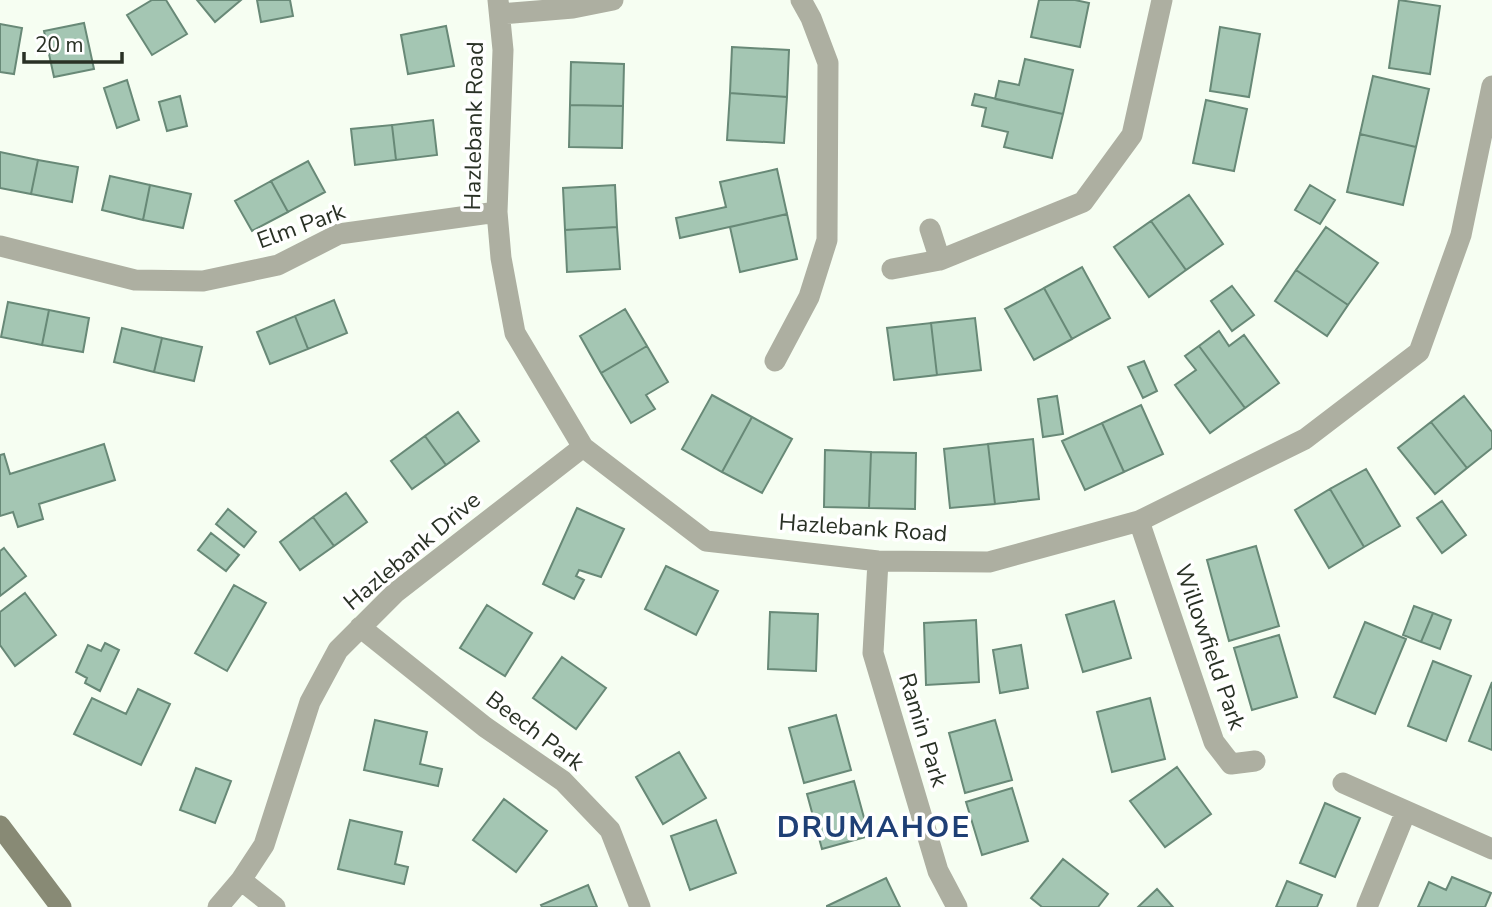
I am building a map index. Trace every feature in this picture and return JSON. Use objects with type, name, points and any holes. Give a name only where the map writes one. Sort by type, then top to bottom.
[{"type":"street","name":"Hazlebank Road","points":[[613,0],[573,8],[499,7],[503,50],[497,212],[501,258],[515,333],[583,447],[706,541],[878,561],[989,562],[1139,521],[1305,439],[1419,352],[1461,235],[1492,86]]},
{"type":"street","points":[[775,360],[809,297],[827,240],[828,63],[811,18],[800,0]]},
{"type":"street","points":[[892,269],[940,260],[1083,202],[1132,135],[1162,0]]},
{"type":"street","name":"Elm Park","points":[[0,246],[135,280],[203,281],[278,265],[340,234],[497,212]]},
{"type":"street","points":[[930,229],[940,260]]},
{"type":"street","name":"Hazlebank Drive","points":[[218,907],[241,880],[264,845],[310,702],[338,649],[395,593],[583,447]]},
{"type":"street","name":"Willowfield Park","points":[[1139,521],[1214,742],[1231,764],[1255,761]]},
{"type":"street","name":"Ramin Park","points":[[878,561],[873,653],[938,872],[957,907]]},
{"type":"street","name":"Beech Park","points":[[360,626],[485,727],[563,781],[610,830],[640,907]]},
{"type":"street","points":[[1343,783],[1492,849]]},
{"type":"street","points":[[1367,907],[1406,811]]},
{"type":"street","points":[[0,826],[61,907]]},
{"type":"street","points":[[241,880],[275,907]]},
{"type":"building","points":[[152,0],[166,0],[187,34],[152,55],[127,15]]},
{"type":"building","points":[[197,0],[241,0],[215,22]]},
{"type":"building","points":[[257,0],[290,0],[293,16],[261,22]]},
{"type":"building","points":[[1039,0],[1075,0],[1089,3],[1080,47],[1031,37]]},
{"type":"building","points":[[1399,0],[1440,6],[1430,74],[1389,68]]},
{"type":"building","points":[[84,23],[94,69],[54,77],[44,31]]},
{"type":"building","points":[[0,24],[22,28],[14,74],[0,72]]},
{"type":"building","points":[[446,26],[454,66],[408,74],[401,35]]},
{"type":"building","points":[[1220,27],[1260,34],[1249,97],[1210,91]]},
{"type":"building","points":[[732,47],[789,50],[787,97],[730,93]]},
{"type":"building","points":[[1025,59],[1073,70],[1063,114],[995,99],[999,81],[1019,85]]},
{"type":"building","points":[[571,62],[624,64],[623,106],[570,105]]},
{"type":"building","points":[[1373,76],[1429,89],[1416,147],[1360,134]]},
{"type":"building","points":[[127,80],[139,120],[117,128],[104,88]]},
{"type":"building","points":[[730,93],[787,97],[784,143],[727,140]]},
{"type":"building","points":[[975,94],[1063,114],[1052,158],[1004,147],[1008,132],[982,126],[986,108],[972,105]]},
{"type":"building","points":[[180,96],[187,126],[167,131],[159,102]]},
{"type":"building","points":[[1206,100],[1247,109],[1234,171],[1193,163]]},
{"type":"building","points":[[570,105],[623,106],[622,148],[569,147]]},
{"type":"building","points":[[433,120],[437,155],[396,160],[392,125]]},
{"type":"building","points":[[392,125],[396,160],[355,165],[351,129]]},
{"type":"building","points":[[1360,134],[1416,147],[1403,205],[1347,192]]},
{"type":"building","points":[[0,152],[38,160],[31,194],[0,188]]},
{"type":"building","points":[[38,160],[78,167],[72,202],[31,194]]},
{"type":"building","points":[[308,161],[325,192],[288,212],[271,181]]},
{"type":"building","points":[[777,169],[787,214],[680,238],[676,218],[726,207],[720,182]]},
{"type":"building","points":[[110,176],[150,185],[143,220],[102,210]]},
{"type":"building","points":[[271,181],[288,212],[252,231],[235,201]]},
{"type":"building","points":[[150,185],[191,194],[183,228],[143,220]]},
{"type":"building","points":[[615,185],[617,227],[565,230],[563,188]]},
{"type":"building","points":[[1310,185],[1335,200],[1320,224],[1295,210]]},
{"type":"building","points":[[1189,195],[1223,244],[1186,270],[1151,221]]},
{"type":"building","points":[[787,214],[797,259],[740,272],[730,227]]},
{"type":"building","points":[[1151,221],[1186,270],[1149,297],[1114,247]]},
{"type":"building","points":[[617,227],[620,269],[567,272],[565,230]]},
{"type":"building","points":[[1326,227],[1378,263],[1348,305],[1296,270]]},
{"type":"building","points":[[1082,267],[1110,318],[1072,339],[1044,288]]},
{"type":"building","points":[[1296,270],[1348,305],[1327,336],[1275,301]]},
{"type":"building","points":[[1232,286],[1254,315],[1232,331],[1211,301]]},
{"type":"building","points":[[1044,288],[1072,339],[1034,360],[1005,309]]},
{"type":"building","points":[[334,300],[347,333],[308,349],[295,316]]},
{"type":"building","points":[[8,302],[49,310],[42,345],[1,337]]},
{"type":"building","points":[[625,309],[647,346],[601,373],[580,336]]},
{"type":"building","points":[[49,310],[89,318],[83,352],[42,345]]},
{"type":"building","points":[[295,316],[308,349],[270,364],[257,332]]},
{"type":"building","points":[[975,318],[981,370],[937,375],[931,323]]},
{"type":"building","points":[[931,323],[937,375],[894,380],[887,328]]},
{"type":"building","points":[[122,328],[162,338],[154,372],[114,362]]},
{"type":"building","points":[[1219,331],[1229,346],[1244,335],[1279,383],[1245,408],[1199,346]]},
{"type":"building","points":[[162,338],[202,347],[194,381],[154,372]]},
{"type":"building","points":[[647,346],[668,382],[646,395],[655,409],[631,423],[601,373]]},
{"type":"building","points":[[1199,346],[1245,408],[1210,433],[1175,385],[1196,370],[1185,356]]},
{"type":"building","points":[[1144,361],[1157,391],[1143,398],[1128,367]]},
{"type":"building","points":[[712,395],[752,417],[722,472],[682,449]]},
{"type":"building","points":[[1057,396],[1063,434],[1043,437],[1038,399]]},
{"type":"building","points":[[1464,396],[1492,432],[1492,448],[1467,468],[1431,422]]},
{"type":"building","points":[[1141,405],[1163,454],[1124,472],[1102,423]]},
{"type":"building","points":[[458,412],[479,441],[446,465],[425,436]]},
{"type":"building","points":[[752,417],[792,439],[762,493],[722,472]]},
{"type":"building","points":[[1431,422],[1467,468],[1435,494],[1398,448]]},
{"type":"building","points":[[1102,423],[1124,472],[1085,490],[1062,441]]},
{"type":"building","points":[[425,436],[446,465],[412,489],[391,461]]},
{"type":"building","points":[[1033,439],[1039,499],[995,504],[988,444]]},
{"type":"building","points":[[104,444],[115,480],[39,504],[43,519],[18,527],[13,512],[0,516],[0,455],[4,454],[10,474]]},
{"type":"building","points":[[988,444],[995,504],[950,508],[944,449]]},
{"type":"building","points":[[825,450],[871,452],[869,508],[824,507]]},
{"type":"building","points":[[871,452],[916,453],[915,509],[869,508]]},
{"type":"building","points":[[1366,469],[1400,526],[1364,547],[1330,489]]},
{"type":"building","points":[[1330,489],[1364,547],[1329,568],[1295,510]]},
{"type":"building","points":[[346,493],[367,522],[334,546],[313,517]]},
{"type":"building","points":[[1442,501],[1466,535],[1442,553],[1417,518]]},
{"type":"building","points":[[577,508],[624,529],[601,577],[579,570],[576,576],[584,580],[574,599],[543,584]]},
{"type":"building","points":[[228,509],[256,532],[244,547],[216,524]]},
{"type":"building","points":[[313,517],[334,546],[300,570],[280,542]]},
{"type":"building","points":[[211,533],[239,555],[226,571],[198,550]]},
{"type":"building","points":[[1256,546],[1279,626],[1229,641],[1207,560]]},
{"type":"building","points":[[4,548],[26,576],[0,596],[0,551]]},
{"type":"building","points":[[666,566],[718,591],[696,635],[645,609]]},
{"type":"building","points":[[234,585],[266,603],[227,671],[195,653]]},
{"type":"building","points":[[25,593],[56,635],[15,666],[0,645],[0,612]]},
{"type":"building","points":[[1114,601],[1131,658],[1083,672],[1066,615]]},
{"type":"building","points":[[487,605],[532,633],[505,676],[460,648]]},
{"type":"building","points":[[1414,606],[1433,613],[1421,642],[1403,635]]},
{"type":"building","points":[[770,612],[818,614],[816,671],[768,669]]},
{"type":"building","points":[[1433,613],[1451,620],[1440,649],[1421,642]]},
{"type":"building","points":[[976,620],[979,682],[926,685],[924,623]]},
{"type":"building","points":[[1365,622],[1406,639],[1375,714],[1334,697]]},
{"type":"building","points":[[1279,635],[1297,697],[1252,710],[1234,648]]},
{"type":"building","points":[[105,643],[119,650],[100,691],[85,683],[87,678],[76,672],[88,645],[101,651]]},
{"type":"building","points":[[1021,645],[1028,688],[1000,693],[993,650]]},
{"type":"building","points":[[562,657],[606,688],[576,729],[533,698]]},
{"type":"building","points":[[1433,661],[1471,676],[1446,741],[1408,726]]},
{"type":"building","points":[[1492,682],[1492,750],[1469,741]]},
{"type":"building","points":[[138,689],[170,704],[141,765],[74,734],[92,698],[126,714]]},
{"type":"building","points":[[1150,698],[1165,759],[1112,772],[1097,712]]},
{"type":"building","points":[[836,715],[851,770],[804,783],[789,728]]},
{"type":"building","points":[[375,720],[427,732],[420,764],[442,769],[438,786],[364,770]]},
{"type":"building","points":[[995,720],[1012,780],[965,793],[949,733]]},
{"type":"building","points":[[679,752],[706,798],[663,824],[636,777]]},
{"type":"building","points":[[1177,767],[1211,814],[1165,847],[1130,801]]},
{"type":"building","points":[[196,768],[231,781],[215,823],[180,810]]},
{"type":"building","points":[[854,781],[869,836],[822,849],[807,794]]},
{"type":"building","points":[[1012,788],[1028,841],[982,855],[966,802]]},
{"type":"building","points":[[504,799],[547,831],[516,872],[473,840]]},
{"type":"building","points":[[1325,803],[1360,818],[1335,877],[1300,863]]},
{"type":"building","points":[[350,820],[402,832],[395,864],[408,867],[404,884],[338,869]]},
{"type":"building","points":[[716,820],[736,873],[690,890],[671,836]]},
{"type":"building","points":[[1063,859],[1108,894],[1098,907],[1042,907],[1031,898]]},
{"type":"building","points":[[1452,877],[1491,893],[1485,907],[1418,907],[1429,882],[1446,890]]},
{"type":"building","points":[[886,878],[900,907],[827,907],[827,906]]},
{"type":"building","points":[[1287,881],[1322,895],[1317,907],[1276,907]]},
{"type":"building","points":[[588,885],[597,907],[541,905]]},
{"type":"building","points":[[1157,889],[1173,907],[1138,907]]},
{"type":"district","name":"DRUMAHOE","points":[[874,827]]}]
